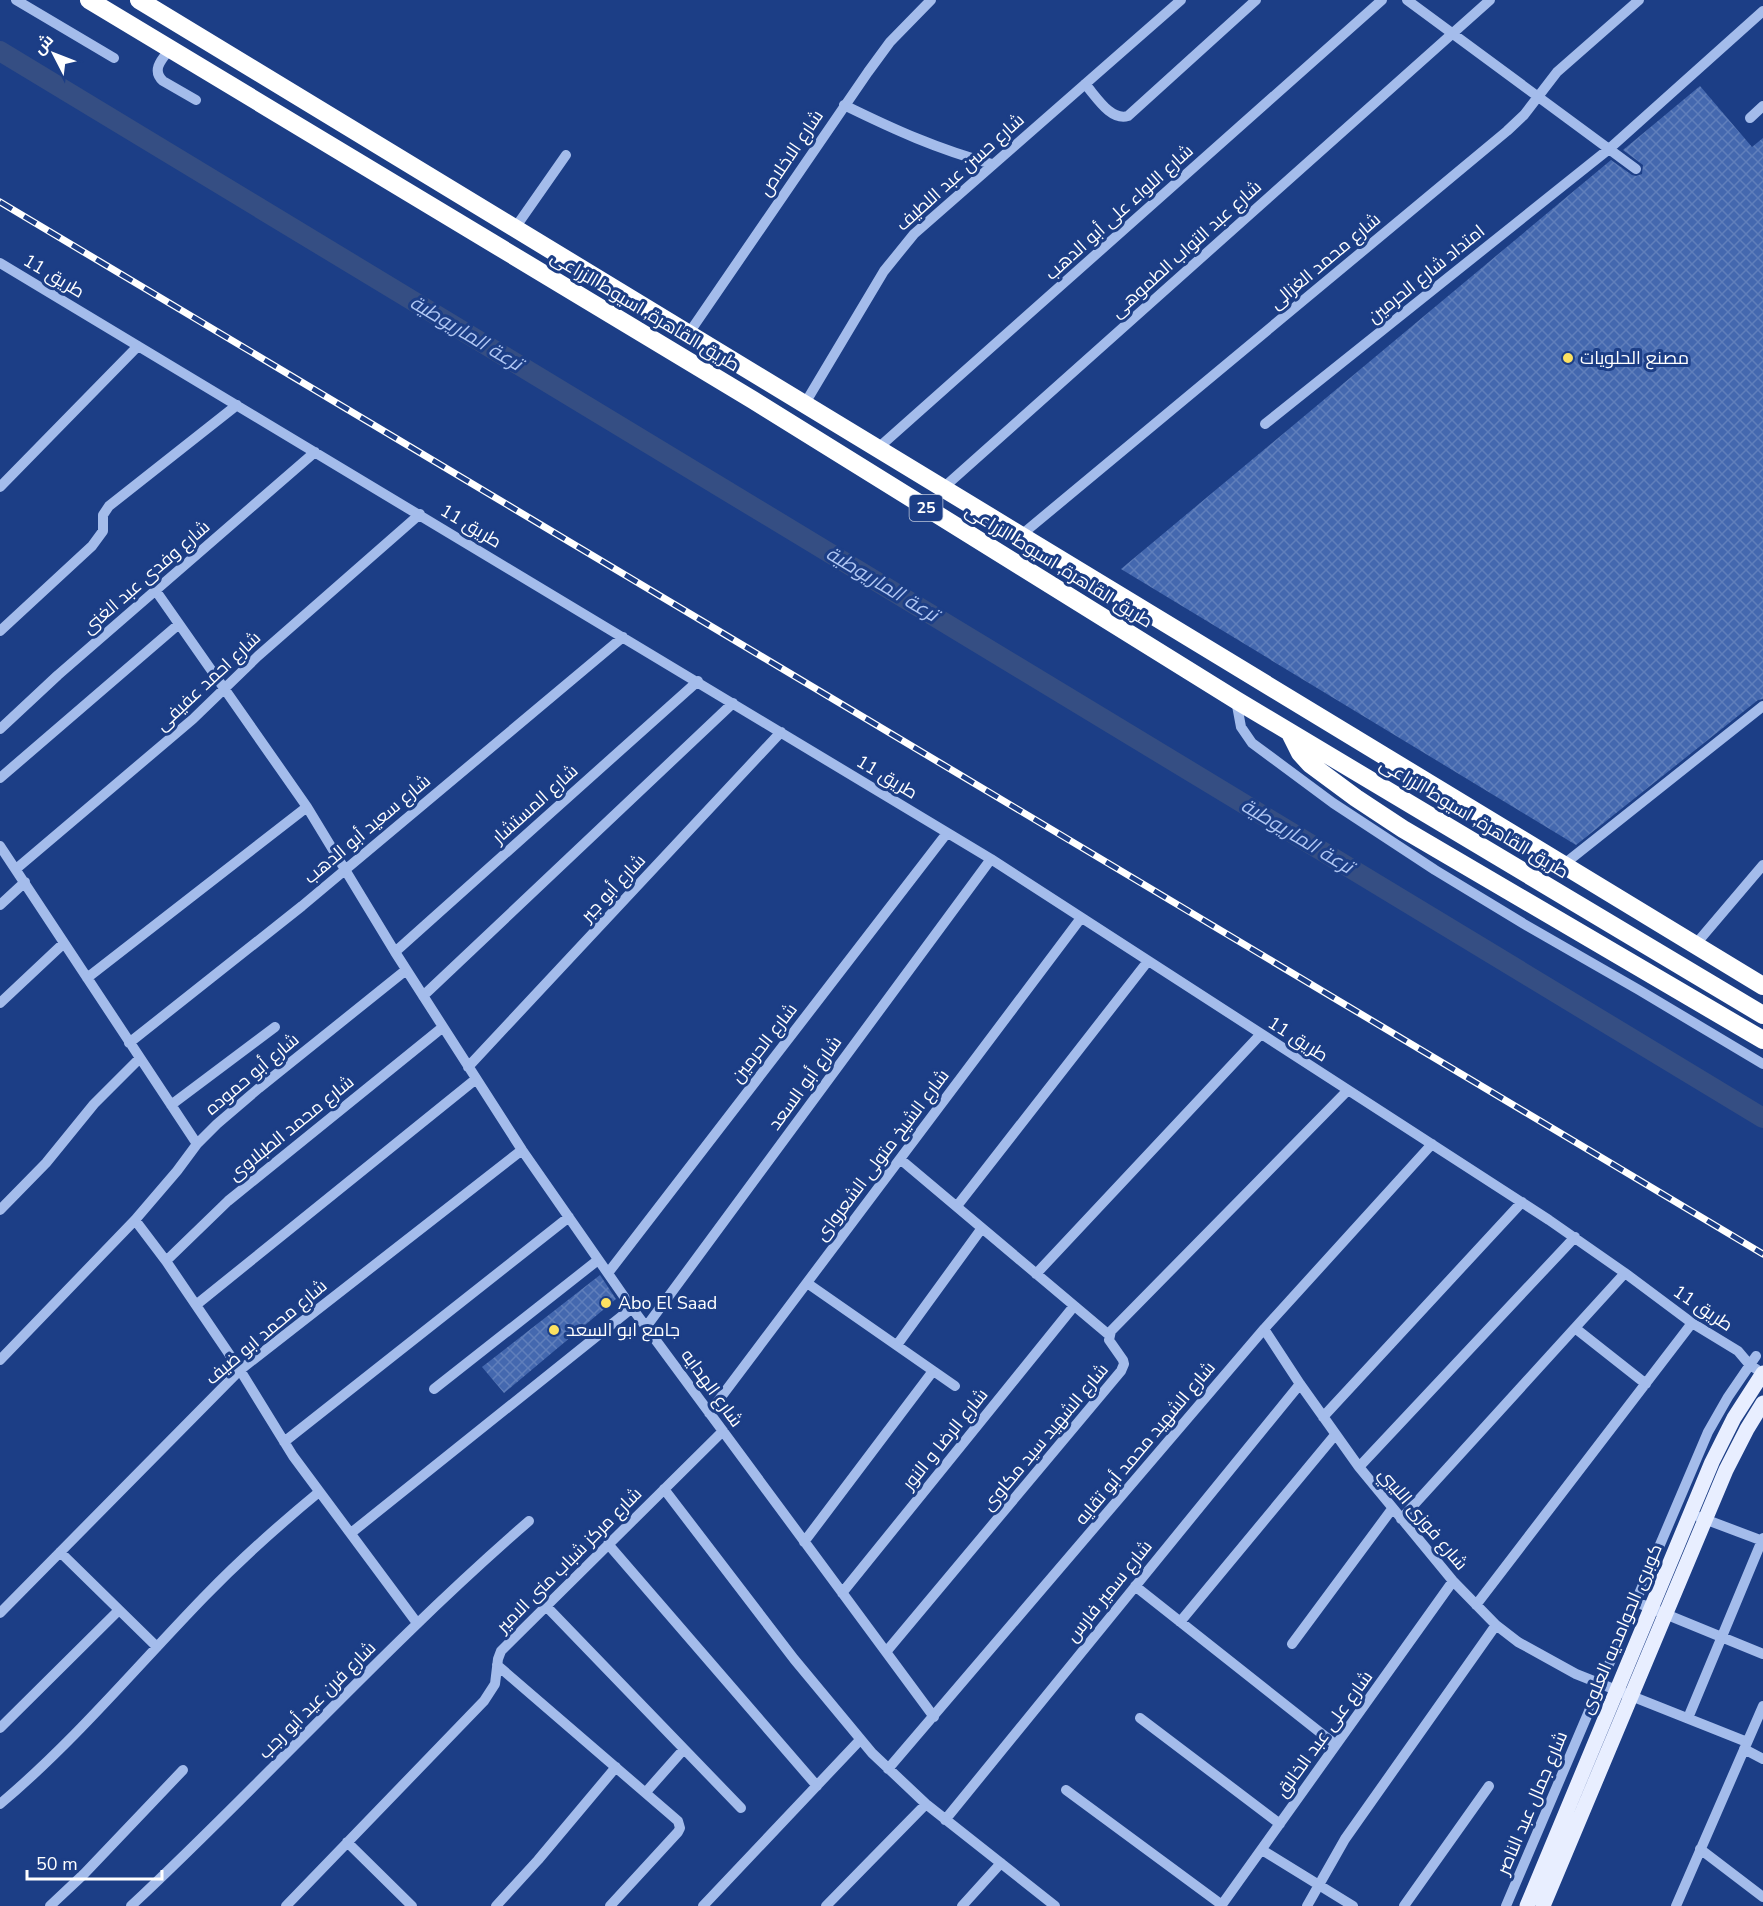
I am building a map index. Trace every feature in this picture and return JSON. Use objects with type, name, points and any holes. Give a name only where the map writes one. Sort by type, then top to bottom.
[{"type":"highway","name":"طريق القاهرة, اسيوط الزراعى","points":[[89,0],[753,400],[1236,700],[1763,1015]]},
{"type":"highway","name":"طريق القاهرة, اسيوط الزراعى","points":[[139,0],[1763,986]]},
{"type":"highway","points":[[1290,732],[1300,753],[1310,764],[1356,798],[1442,854],[1763,1040]]},
{"type":"main road","name":"كوبرى الحوامديه العلوى","points":[[1527,1906],[1712,1462],[1734,1418],[1763,1374]]},
{"type":"main road","name":"كوبرى الحوامديه العلوى","points":[[1543,1906],[1726,1470],[1763,1403]]},
{"type":"street","points":[[16,0],[114,58]]},
{"type":"street","name":"شارع الاخلاص","points":[[689,333],[844,105],[890,42],[931,0]]},
{"type":"street","name":"شارع حسن عبد اللطيف","points":[[804,405],[895,255],[992,164],[1181,0]]},
{"type":"street","points":[[1085,84],[1114,116],[1128,116],[1256,0]]},
{"type":"street","name":"شارع اللواء على أبو الدهب","points":[[876,449],[1382,0]]},
{"type":"street","points":[[1407,0],[1636,169]]},
{"type":"street","name":"شارع عبد التواب الطموهى","points":[[942,489],[1490,0]]},
{"type":"street","name":"شارع محمد الغزالى","points":[[1020,536],[1507,131],[1524,115],[1557,72],[1638,0]]},
{"type":"street","points":[[1609,149],[1763,10]]},
{"type":"street","points":[[170,49],[158,67],[156,72],[158,77],[196,100]]},
{"type":"street","points":[[844,105],[916,140],[954,154],[992,164]]},
{"type":"street","points":[[1750,118],[1763,106]]},
{"type":"street","name":"امتداد شارع الحرمين","points":[[1265,424],[1609,149]]},
{"type":"street","points":[[515,228],[566,155]]},
{"type":"street","name":"طريق 11","points":[[0,263],[991,859],[1522,1202],[1625,1273],[1692,1323],[1738,1352],[1756,1360],[1763,1374]]},
{"type":"street","points":[[0,487],[138,346]]},
{"type":"street","points":[[0,631],[92,546],[103,531],[103,515],[110,506],[237,405]]},
{"type":"street","name":"شارع وفدى عبد الغنى","points":[[0,729],[58,675],[315,452]]},
{"type":"street","name":"شارع احمد عفيفى","points":[[16,869],[193,719],[258,656],[420,514]]},
{"type":"street","name":"شارع الهدايه","points":[[156,591],[307,807],[406,970],[522,1150],[632,1308],[933,1717]]},
{"type":"street","points":[[0,778],[179,624]]},
{"type":"street","name":"شارع سعيد أبو الدهب","points":[[129,1043],[302,906],[623,637]]},
{"type":"street","name":"شارع المستشار","points":[[395,952],[698,681]]},
{"type":"street","points":[[1236,700],[1241,727],[1252,743],[1333,803],[1435,870],[1514,918],[1763,1064]]},
{"type":"street","points":[[423,996],[733,703]]},
{"type":"street","points":[[1563,865],[1763,706]]},
{"type":"street","name":"شارع أبو جبر","points":[[468,1067],[781,732]]},
{"type":"street","points":[[87,978],[307,807]]},
{"type":"street","name":"شارع الحرمين","points":[[608,1273],[947,833]]},
{"type":"street","points":[[0,846],[197,1144]]},
{"type":"street","name":"شارع أبو السعد","points":[[646,1327],[991,859]]},
{"type":"street","points":[[1695,945],[1763,865]]},
{"type":"street","points":[[0,905],[25,882]]},
{"type":"street","name":"شارع الشيخ متولى الشعرواى","points":[[709,1413],[1081,918]]},
{"type":"street","points":[[0,1003],[64,943]]},
{"type":"street","points":[[957,1206],[1148,961]]},
{"type":"street","name":"شارع أبو حموده","points":[[0,1360],[135,1220],[170,1180],[197,1144],[217,1124],[258,1088],[406,970]]},
{"type":"street","points":[[171,1105],[275,1027]]},
{"type":"street","name":"شارع محمد الطبلاوى","points":[[166,1261],[228,1201],[443,1027]]},
{"type":"street","points":[[1036,1274],[1261,1034]]},
{"type":"street","points":[[0,1210],[53,1155],[94,1104],[140,1058]]},
{"type":"street","points":[[196,1305],[476,1079]]},
{"type":"street","name":"شارع الشهيد سيد مكاوى","points":[[886,1652],[1121,1371],[1123,1360],[1109,1340],[1111,1331],[1348,1090]]},
{"type":"street","name":"شارع الشهيد محمد أبو تقايه","points":[[888,1769],[1264,1329],[1432,1144]]},
{"type":"street","name":"شارع محمد ابو ضيف","points":[[0,1613],[240,1370],[522,1150]]},
{"type":"street","points":[[900,1159],[1109,1335]]},
{"type":"street","points":[[1323,1417],[1522,1202]]},
{"type":"street","points":[[284,1442],[569,1217]]},
{"type":"street","points":[[135,1220],[166,1261],[240,1370],[284,1442],[417,1623]]},
{"type":"street","points":[[897,1345],[982,1228]]},
{"type":"street","points":[[1359,1467],[1575,1238]]},
{"type":"street","points":[[434,1389],[598,1260]]},
{"type":"street","points":[[1401,1519],[1625,1273]]},
{"type":"street","points":[[807,1282],[955,1386]]},
{"type":"street","name":"شارع الرضا و النور","points":[[842,1593],[1074,1306]]},
{"type":"street","points":[[351,1533],[632,1308]]},
{"type":"street","points":[[1476,1605],[1692,1323]]},
{"type":"street","points":[[1575,1328],[1646,1384]]},
{"type":"street","name":"شارع فوزى الليبي","points":[[1264,1329],[1335,1435],[1392,1509],[1453,1581],[1496,1624],[1518,1642],[1550,1661],[1600,1684],[1688,1718],[1746,1745],[1763,1760]]},
{"type":"street","name":"شارع جمال عبد الناصر","points":[[1506,1906],[1708,1432],[1728,1397],[1756,1360]]},
{"type":"street","points":[[804,1542],[933,1371]]},
{"type":"street","name":"شارع سمير فارس","points":[[945,1820],[1300,1384]]},
{"type":"street","name":"شارع مركز شباب منى الامير","points":[[290,1905],[347,1842],[484,1701],[495,1684],[501,1651],[723,1431]]},
{"type":"street","points":[[1180,1622],[1335,1435]]},
{"type":"street","points":[[664,1489],[794,1659],[888,1769],[945,1820],[1055,1906]]},
{"type":"street","points":[[0,1804],[62,1748],[243,1559],[319,1492]]},
{"type":"street","points":[[1292,1644],[1392,1509]]},
{"type":"street","points":[[1675,1509],[1763,1540],[1688,1718]]},
{"type":"street","name":"شارع فرن عيد أبو رجب","points":[[131,1906],[198,1843],[417,1623],[529,1521]]},
{"type":"street","points":[[608,1544],[817,1786]]},
{"type":"street","points":[[60,1552],[157,1647]]},
{"type":"street","name":"شارع على عبد الخالق","points":[[1222,1905],[1453,1581]]},
{"type":"street","points":[[1135,1586],[1336,1745]]},
{"type":"street","points":[[1636,1602],[1763,1654]]},
{"type":"street","points":[[546,1606],[741,1808]]},
{"type":"street","points":[[0,1728],[119,1610]]},
{"type":"street","points":[[1307,1906],[1345,1839],[1496,1624]]},
{"type":"street","points":[[497,1665],[646,1792],[680,1824],[678,1832],[610,1906]]},
{"type":"street","points":[[1676,1906],[1763,1706]]},
{"type":"street","points":[[1140,1718],[1280,1824]]},
{"type":"street","points":[[703,1906],[861,1740]]},
{"type":"street","points":[[646,1792],[684,1749]]},
{"type":"street","points":[[496,1906],[578,1814],[616,1767]]},
{"type":"street","points":[[50,1906],[84,1874],[183,1770]]},
{"type":"street","points":[[1404,1906],[1489,1786]]},
{"type":"street","points":[[1066,1790],[1222,1905]]},
{"type":"street","points":[[826,1906],[926,1804]]},
{"type":"street","points":[[347,1842],[412,1906]]},
{"type":"street","points":[[1700,1849],[1763,1897]]},
{"type":"street","points":[[1262,1850],[1353,1906]]},
{"type":"street","points":[[962,1906],[1001,1863]]},
{"type":"building","name":"مصنع الحلويات","points":[[1700,86],[1752,147],[1763,138],[1763,699],[1758,700],[1576,845],[1121,569],[1611,160],[1632,175],[1642,174],[1643,165],[1623,150]]},
{"type":"building","name":"جامع ابو السعد","points":[[600,1275],[616,1299],[504,1393],[482,1367]]},
{"type":"waterway","name":"ترعة الماريوطية","points":[[0,51],[1763,1118]]},
{"type":"railway","points":[[0,202],[1763,1254]]},
{"type":"place","name":"مصنع الحلويات","points":[[1568,358]]},
{"type":"place","name":"Abo El Saad","points":[[606,1303]]},
{"type":"place","name":"جامع ابو السعد","points":[[554,1330]]}]
